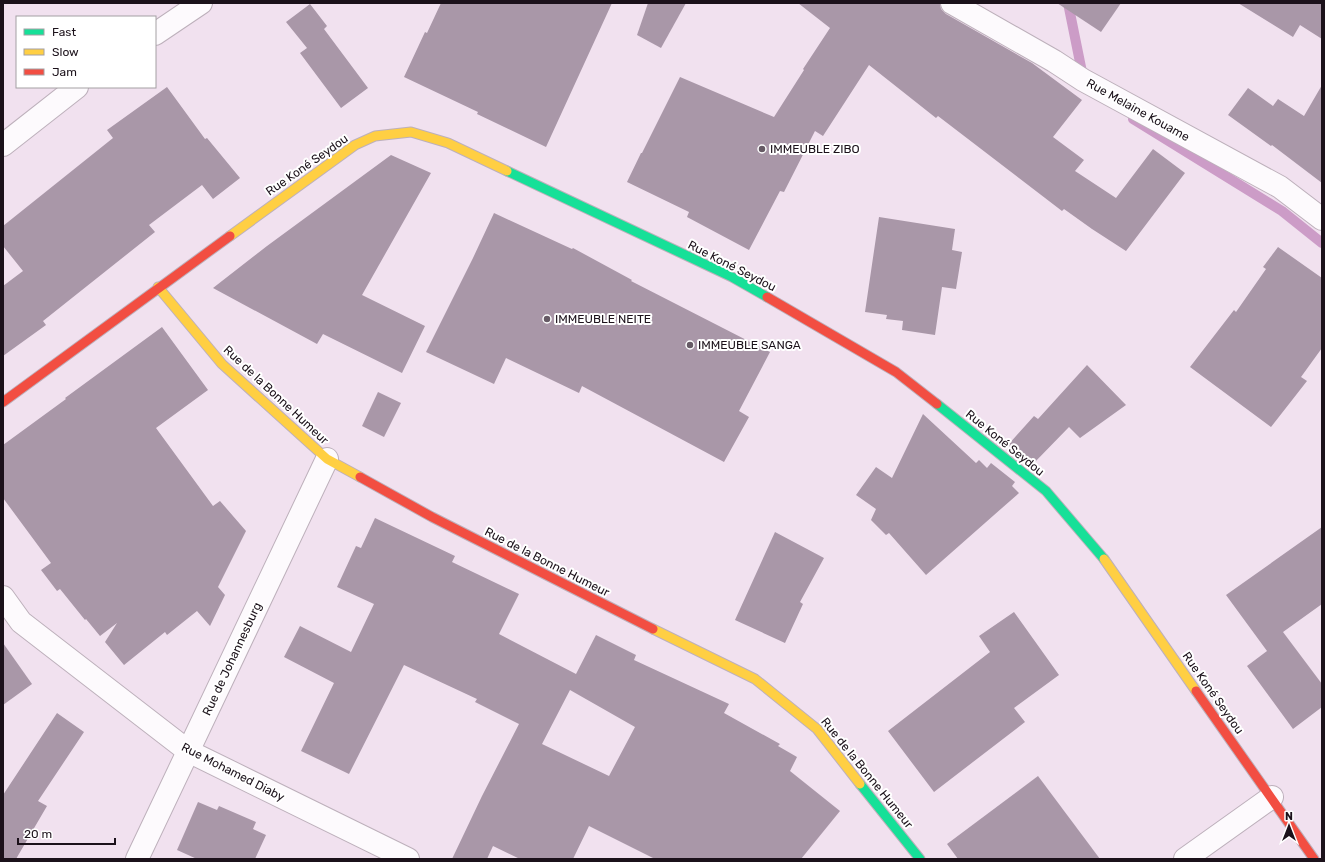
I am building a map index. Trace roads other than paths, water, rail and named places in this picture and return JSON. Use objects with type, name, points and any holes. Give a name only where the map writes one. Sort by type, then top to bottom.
[{"type":"street","points":[[156,33],[201,3]]},
{"type":"street","name":"Rue Melaine Kouame","points":[[952,3],[1054,61],[1083,80],[1280,186],[1322,219]]},
{"type":"street","points":[[3,145],[76,88]]},
{"type":"street","name":"Rue Koné Seydou","points":[[3,402],[355,144],[375,136],[411,132],[448,143],[732,277],[896,372],[1046,491],[1106,562],[1314,859]]},
{"type":"street","name":"Rue de la Bonne Humeur","points":[[158,287],[222,364],[327,459],[432,517],[702,654],[755,679],[817,728],[920,859]]},
{"type":"street","name":"Rue de Johannesburg","points":[[138,859],[327,459]]},
{"type":"street","name":"Rue Mohamed Diaby","points":[[3,597],[21,622],[188,751],[408,859]]},
{"type":"street","points":[[1185,859],[1272,797]]},
{"type":"waterway","points":[[1068,3],[1083,77]]},
{"type":"waterway","points":[[1133,119],[1282,211],[1322,243]]},
{"type":"place","name":"IMMEUBLE ZIBO","points":[[762,149]]},
{"type":"place","name":"IMMEUBLE NEITE","points":[[547,319]]},
{"type":"place","name":"IMMEUBLE SANGA","points":[[690,345]]}]
